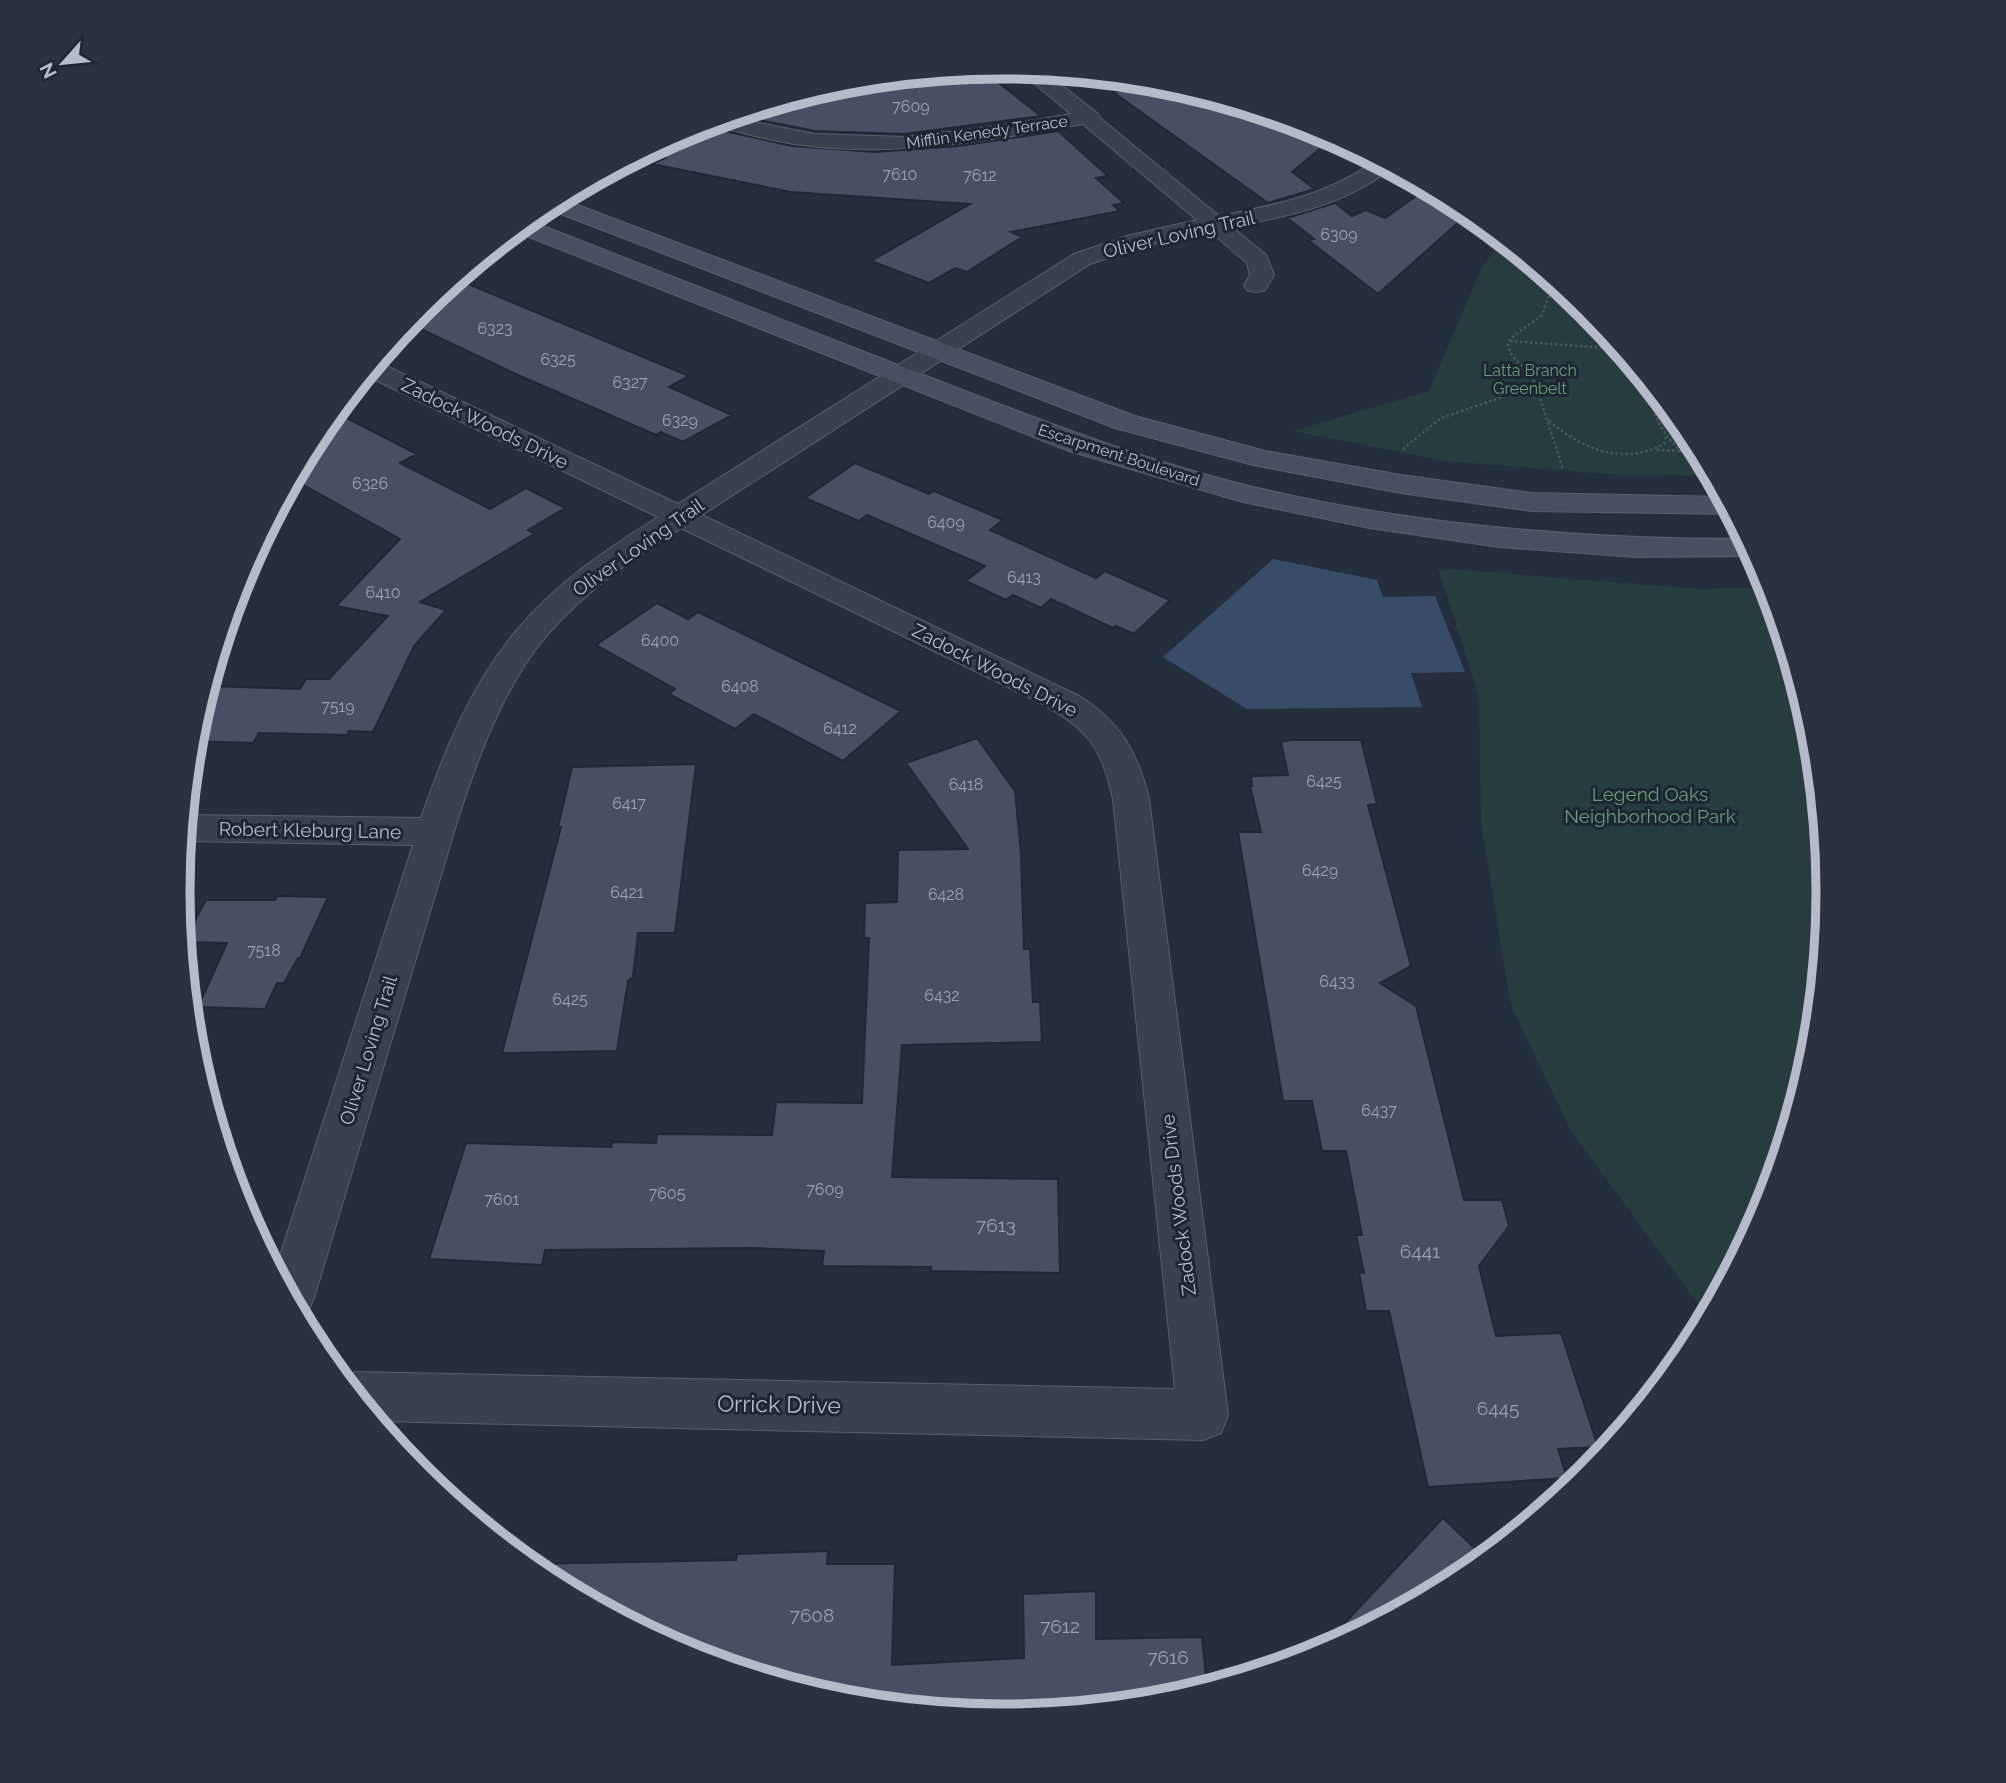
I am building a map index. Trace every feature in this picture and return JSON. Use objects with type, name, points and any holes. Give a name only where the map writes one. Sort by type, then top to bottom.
[{"type":"main road","name":"Escarpment Boulevard","points":[[565,208],[1125,422],[1263,459],[1401,484],[1532,502],[1718,506]]},
{"type":"main road","name":"Escarpment Boulevard","points":[[532,230],[1079,445],[1253,496],[1370,519],[1499,538],[1636,548],[1739,548]]},
{"type":"street","points":[[1043,80],[1258,260],[1262,275],[1256,285]]},
{"type":"street","name":"Mifflin Kenedy Terrace","points":[[736,124],[793,138],[864,146],[952,140],[1090,117]]},
{"type":"street","name":"Oliver Loving Trail","points":[[293,1286],[436,832],[472,732],[494,688],[516,653],[562,601],[596,572],[678,517],[1082,259],[1121,244],[1317,201],[1358,182],[1375,170]]},
{"type":"street","name":"Zadock Woods Drive","points":[[379,372],[1077,708],[1107,733],[1116,747],[1131,799],[1203,1415]]},
{"type":"street","name":"Robert Kleburg Lane","points":[[193,828],[436,832]]},
{"type":"street","name":"Orrick Drive","points":[[367,1396],[1203,1415]]},
{"type":"path","points":[[1510,341],[1542,314],[1551,291]]},
{"type":"path","points":[[1510,341],[1532,344],[1587,343],[1605,346]]},
{"type":"path","points":[[1510,341],[1511,354],[1535,383],[1567,481]]},
{"type":"path","points":[[1401,450],[1441,418],[1526,389],[1535,383]]},
{"type":"path","points":[[1651,402],[1658,429],[1693,463]]},
{"type":"path","points":[[1547,420],[1581,444],[1601,452],[1629,456],[1656,450],[1682,452]]},
{"type":"path","points":[[1656,450],[1664,444],[1666,436]]},
{"type":"green space","name":"Latta Branch Greenbelt","points":[[1498,247],[1539,280],[1578,317],[1648,397],[1701,476],[1606,474],[1445,461],[1293,431],[1429,391],[1483,265]]},
{"type":"green space","name":"Legend Oaks Neighborhood Park","points":[[1438,568],[1699,589],[1757,587],[1773,630],[1788,681],[1809,785],[1816,892],[1809,998],[1788,1102],[1773,1153],[1732,1251],[1701,1308],[1571,1131],[1511,1005],[1481,822],[1479,697]]},
{"type":"water","points":[[1273,559],[1377,580],[1383,597],[1435,596],[1465,672],[1411,673],[1422,707],[1247,709],[1163,657]]},
{"type":"building","points":[[994,79],[1041,116],[904,134],[815,131],[753,119],[844,94],[950,80]]},
{"type":"building","points":[[1129,89],[1213,106],[1324,145],[1292,172],[1315,189],[1268,203],[1113,92]]},
{"type":"building","points":[[723,129],[792,146],[875,152],[959,146],[1058,131],[1108,176],[1096,178],[1124,203],[1113,205],[1120,211],[1011,232],[1022,237],[967,272],[955,268],[929,283],[871,261],[970,204],[791,192],[652,164],[665,158],[660,156]]},
{"type":"building","points":[[1419,194],[1461,220],[1378,294],[1308,240],[1314,239],[1287,218],[1335,203],[1352,216],[1366,210],[1385,218]]},
{"type":"building","points":[[464,282],[689,376],[669,387],[732,415],[683,442],[661,432],[656,435],[418,328]]},
{"type":"building","points":[[344,417],[417,454],[400,463],[490,509],[526,488],[565,508],[528,530],[534,534],[420,602],[446,610],[414,646],[373,732],[349,731],[347,735],[259,733],[253,743],[205,741],[217,686],[300,689],[306,679],[329,679],[388,616],[336,606],[400,539],[300,483]]},
{"type":"building","points":[[855,463],[929,494],[934,491],[1003,520],[990,530],[1096,578],[1105,571],[1170,600],[1134,634],[1116,626],[1113,628],[1051,599],[1041,608],[1013,595],[1006,600],[966,581],[985,566],[867,515],[859,521],[805,498]]},
{"type":"building","points":[[657,603],[688,619],[698,612],[901,711],[843,761],[754,714],[735,729],[669,694],[675,689],[596,645]]},
{"type":"building","points":[[977,738],[1015,791],[1021,853],[1024,949],[1030,949],[1033,1002],[1040,1002],[1042,1042],[902,1045],[892,1177],[1058,1179],[1060,1273],[931,1271],[931,1267],[822,1266],[824,1251],[751,1248],[545,1250],[542,1265],[429,1259],[466,1143],[611,1147],[612,1142],[656,1143],[657,1134],[772,1135],[776,1102],[862,1103],[869,938],[864,938],[865,903],[897,902],[898,850],[968,849],[906,763]]},
{"type":"building","points":[[1361,740],[1377,804],[1368,805],[1411,966],[1380,983],[1416,1006],[1464,1200],[1502,1200],[1509,1226],[1479,1266],[1496,1336],[1561,1333],[1597,1445],[1558,1449],[1565,1478],[1428,1487],[1389,1311],[1366,1311],[1359,1272],[1364,1273],[1356,1235],[1362,1235],[1346,1151],[1322,1151],[1312,1101],[1283,1101],[1238,832],[1261,832],[1250,786],[1251,776],[1288,775],[1281,742]]},
{"type":"building","points":[[696,764],[675,933],[638,933],[633,977],[628,981],[617,1051],[502,1053],[561,827],[558,827],[572,767]]},
{"type":"building","points":[[277,896],[328,897],[300,958],[284,983],[277,983],[265,1009],[199,1007],[227,943],[192,942],[191,927],[206,900],[275,900]]},
{"type":"building","points":[[1443,1518],[1477,1551],[1409,1595],[1337,1632]]},
{"type":"building","points":[[828,1551],[827,1564],[895,1564],[892,1665],[1024,1658],[1023,1594],[1096,1591],[1096,1639],[1202,1637],[1206,1679],[1162,1689],[1056,1703],[950,1703],[844,1689],[793,1677],[692,1642],[597,1595],[546,1564],[736,1560],[737,1554]]}]
